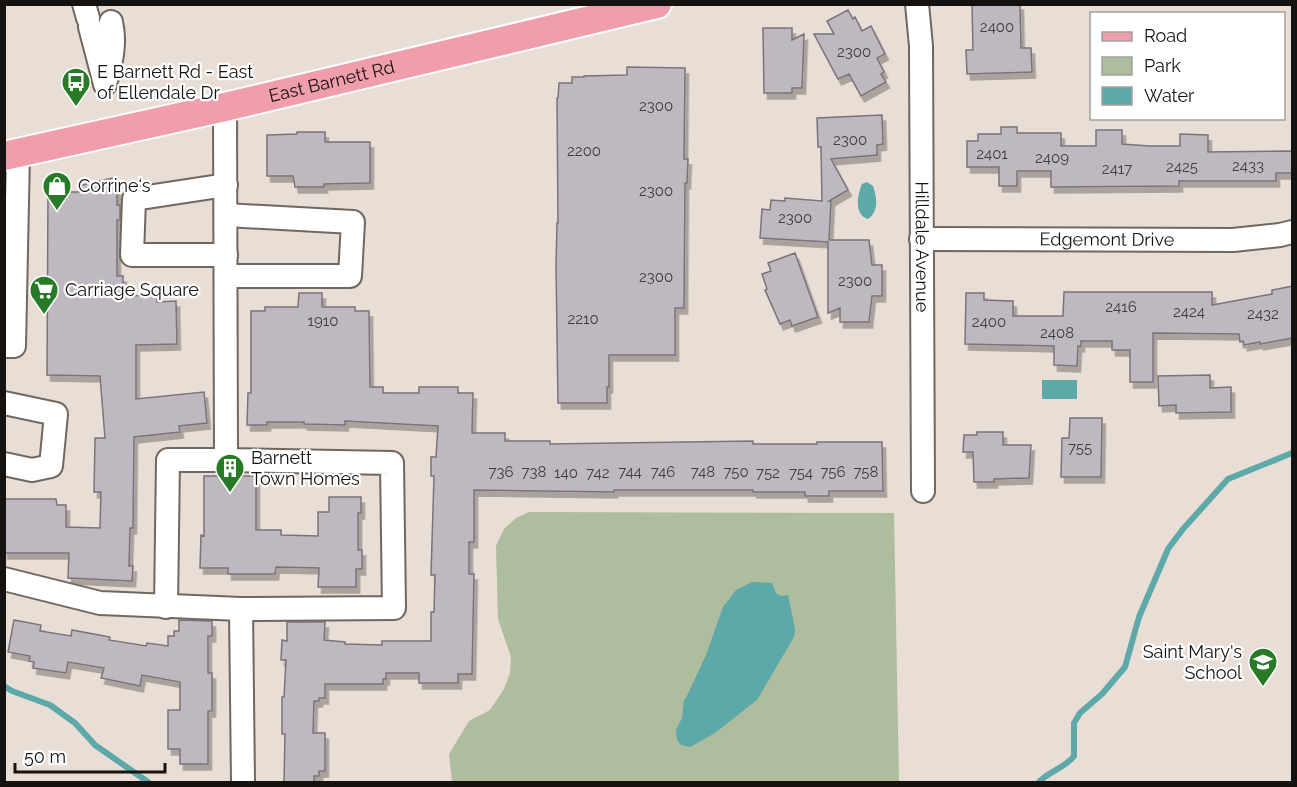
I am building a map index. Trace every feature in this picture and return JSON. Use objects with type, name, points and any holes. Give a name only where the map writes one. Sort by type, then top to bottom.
[{"type":"main road","name":"East Barnett Rd","points":[[11,155],[225,107],[657,4]]},
{"type":"street","name":"Hilldale Avenue","points":[[917,4],[921,46],[923,491]]},
{"type":"street","points":[[225,107],[226,460]]},
{"type":"street","points":[[4,346],[14,346],[11,155]]},
{"type":"street","points":[[226,185],[134,199],[132,255],[350,276],[353,222],[226,215]]},
{"type":"street","name":"Edgemont Drive","points":[[921,239],[1233,240],[1293,232]]},
{"type":"street","points":[[4,403],[56,414],[51,466],[32,470],[4,464]]},
{"type":"street","points":[[4,579],[100,603],[166,607],[242,609],[394,608],[392,463],[168,460],[166,607]]},
{"type":"street","points":[[242,609],[243,783]]},
{"type":"green space","points":[[529,512],[894,513],[899,782],[452,782],[449,754],[469,721],[490,710],[504,689],[510,673],[511,657],[498,619],[496,546],[504,529],[516,518]]},
{"type":"water","points":[[867,182],[873,186],[876,200],[874,212],[868,219],[860,213],[858,204],[862,184]]},
{"type":"water","points":[[1042,380],[1077,380],[1077,399],[1042,399]]},
{"type":"water","points":[[752,582],[772,583],[776,593],[781,596],[788,595],[795,629],[794,637],[757,700],[715,733],[690,747],[681,745],[677,740],[676,730],[682,718],[684,700],[706,655],[723,607],[736,590]]},
{"type":"building","points":[[972,4],[1020,4],[1021,48],[1031,48],[1032,72],[967,74],[966,50],[973,50]]},
{"type":"building","points":[[848,10],[853,19],[855,17],[862,31],[871,26],[885,54],[877,58],[884,72],[881,74],[886,82],[861,96],[849,74],[838,79],[814,34],[834,34],[827,21]]},
{"type":"building","points":[[763,28],[792,28],[792,40],[804,34],[802,88],[792,88],[792,93],[764,93]]},
{"type":"building","points":[[627,67],[685,68],[684,159],[688,159],[687,183],[685,183],[684,308],[675,308],[675,355],[609,355],[607,403],[558,403],[556,266],[559,83],[572,83],[572,77],[627,75]]},
{"type":"building","points":[[882,115],[883,144],[877,145],[877,155],[831,159],[848,190],[829,201],[831,201],[829,240],[869,240],[872,265],[882,265],[882,296],[872,296],[869,322],[840,322],[840,308],[828,313],[828,242],[760,238],[762,209],[770,210],[771,200],[785,201],[785,198],[822,201],[821,147],[818,147],[817,118]]},
{"type":"building","points":[[1001,127],[1017,127],[1017,133],[1061,133],[1061,146],[1096,146],[1096,130],[1122,130],[1122,144],[1149,146],[1180,146],[1180,134],[1208,135],[1208,152],[1293,151],[1293,173],[1276,173],[1276,181],[1179,181],[1179,186],[1051,187],[1051,171],[1017,171],[1017,186],[999,186],[999,167],[967,167],[967,141],[978,141],[978,134],[1001,134]]},
{"type":"building","points":[[297,132],[325,132],[325,142],[370,142],[370,183],[295,187],[293,176],[267,176],[267,135],[297,134]]},
{"type":"building","points":[[117,177],[117,205],[120,205],[120,220],[117,220],[117,276],[123,276],[123,296],[157,295],[157,302],[176,301],[177,344],[136,345],[136,399],[204,392],[207,423],[179,426],[180,432],[134,437],[133,528],[130,528],[129,566],[133,566],[132,581],[68,578],[69,553],[4,553],[4,499],[56,499],[57,505],[66,505],[66,527],[100,528],[101,492],[94,492],[95,438],[105,438],[100,376],[47,375],[48,192],[82,192],[82,185]]},
{"type":"building","points":[[795,253],[818,317],[792,326],[790,320],[780,324],[765,290],[767,289],[762,274],[771,271],[768,263]]},
{"type":"building","points":[[1293,286],[1293,338],[1244,345],[1243,341],[1240,342],[1239,334],[1153,333],[1153,382],[1130,382],[1130,350],[1112,350],[1112,341],[1081,341],[1081,346],[1078,346],[1077,366],[1054,365],[1054,346],[965,344],[966,293],[984,293],[984,300],[1013,301],[1013,316],[1063,316],[1064,292],[1212,292],[1212,305],[1272,294],[1272,290]]},
{"type":"building","points":[[299,293],[322,293],[322,307],[355,307],[355,311],[369,311],[370,387],[383,387],[383,393],[419,393],[419,387],[458,387],[458,393],[473,393],[472,433],[505,433],[505,441],[550,441],[550,444],[882,442],[883,491],[829,491],[829,496],[805,496],[805,492],[753,492],[753,490],[614,490],[614,492],[474,490],[474,542],[469,542],[469,574],[474,574],[472,674],[458,674],[458,683],[419,683],[419,673],[386,673],[383,684],[325,684],[325,698],[314,701],[313,733],[325,733],[325,771],[319,771],[319,776],[314,776],[314,783],[284,783],[285,734],[282,734],[282,697],[284,697],[286,660],[281,660],[282,640],[287,641],[287,622],[325,622],[324,640],[345,642],[345,644],[382,645],[382,641],[431,641],[431,612],[434,612],[435,575],[431,575],[434,476],[431,476],[431,457],[436,457],[438,426],[345,421],[345,425],[267,422],[267,425],[247,425],[248,393],[251,393],[251,311],[265,311],[265,307],[298,307]]},
{"type":"building","points":[[1210,375],[1210,388],[1231,387],[1231,412],[1176,413],[1176,405],[1159,406],[1158,376]]},
{"type":"building","points":[[1070,418],[1102,418],[1101,477],[1061,477],[1062,438],[1069,438]]},
{"type":"building","points":[[977,432],[1003,432],[1003,445],[1031,445],[1029,478],[974,482],[973,452],[963,452],[964,435],[977,435]]},
{"type":"building","points":[[204,476],[256,476],[256,530],[281,530],[281,535],[318,536],[318,512],[329,512],[329,497],[361,497],[361,513],[358,513],[358,550],[362,550],[362,569],[356,569],[356,587],[318,587],[319,568],[276,567],[275,574],[228,574],[228,568],[200,568],[201,535],[204,536]]},
{"type":"building","points":[[14,620],[41,625],[40,631],[71,636],[72,630],[110,637],[109,640],[146,646],[147,643],[168,646],[168,636],[174,636],[174,631],[179,631],[179,620],[212,621],[212,636],[208,636],[208,673],[212,673],[212,711],[208,711],[208,764],[180,764],[180,749],[168,749],[168,710],[180,710],[180,682],[142,675],[140,686],[101,678],[104,668],[68,662],[66,673],[33,668],[34,662],[29,661],[30,656],[8,652]]},
{"type":"waterway","points":[[1039,782],[1074,756],[1074,723],[1080,713],[1102,694],[1125,667],[1139,617],[1168,549],[1183,529],[1228,479],[1292,453]]},
{"type":"waterway","points":[[4,686],[50,705],[75,723],[95,745],[148,782]]},
{"type":"place","name":"E Barnett Rd - East of Ellendale Dr","points":[[76,108]]},
{"type":"place","name":"Corrine‘s","points":[[57,212]]},
{"type":"place","name":"Carriage Square","points":[[44,316]]},
{"type":"place","name":"Barnett Town Homes","points":[[230,494]]},
{"type":"place","name":"Saint Mary's School","points":[[1263,688]]}]
